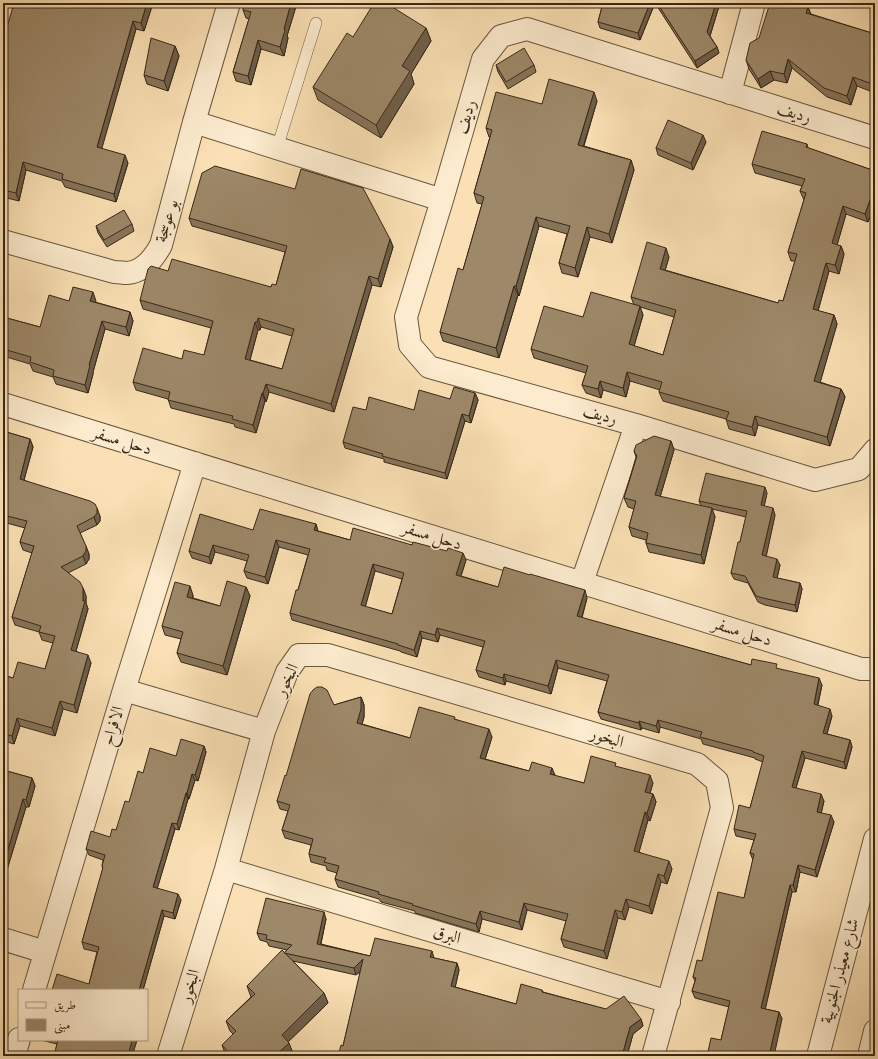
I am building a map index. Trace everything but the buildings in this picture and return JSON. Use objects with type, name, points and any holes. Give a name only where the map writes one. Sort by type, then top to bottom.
[{"type":"street","name":"بو عوسجة","points":[[3,240],[114,272],[128,273],[142,268],[155,256],[161,245],[194,122],[229,3]]},
{"type":"street","points":[[730,93],[754,3]]},
{"type":"street","name":"رديف","points":[[875,138],[527,29],[501,36],[483,59],[406,317],[410,345],[429,367],[636,425],[815,480],[859,469],[875,450]]},
{"type":"street","points":[[194,122],[442,200]]},
{"type":"street","name":"دحل مسفر","points":[[3,404],[870,672]]},
{"type":"street","name":"رديف","points":[[582,582],[636,425]]},
{"type":"street","name":"الافراح","points":[[34,989],[124,690],[195,463]]},
{"type":"street","name":"البخور","points":[[168,1056],[226,869],[264,731],[287,672],[299,655],[328,655],[696,764],[717,781],[722,808],[653,1056]]},
{"type":"street","points":[[124,690],[264,731]]},
{"type":"street","name":"شارع معيذر الجنوبية","points":[[818,1056],[875,839]]},
{"type":"street","name":"البرق","points":[[226,869],[669,1002]]},
{"type":"street","points":[[3,939],[45,952]]},
{"type":"street","points":[[869,1056],[875,1031]]},
{"type":"street","points":[[14,1056],[18,1041]]},
{"type":"lane","points":[[277,148],[316,23]]}]
